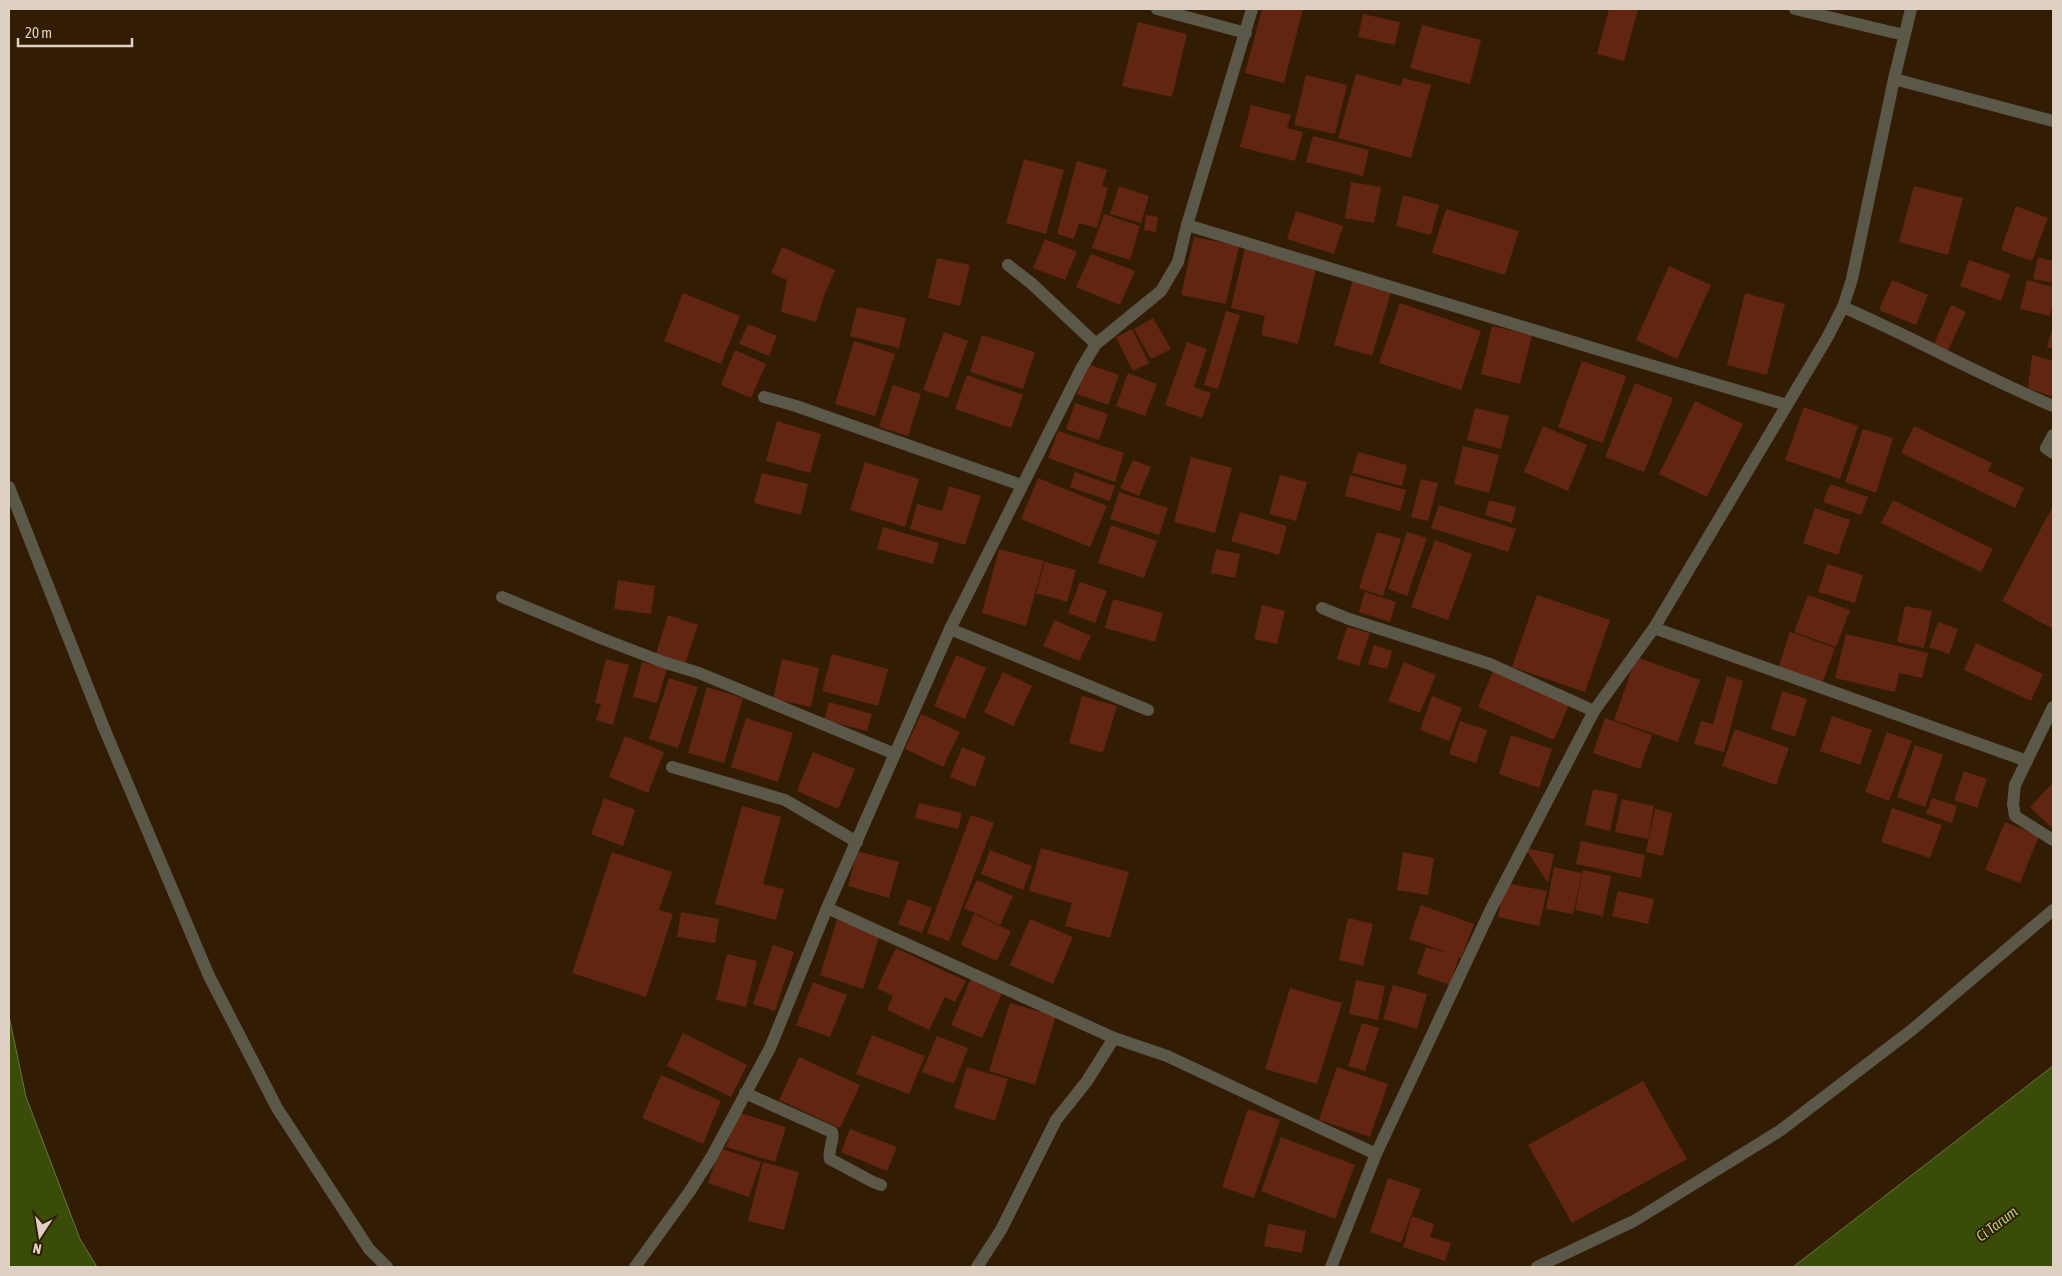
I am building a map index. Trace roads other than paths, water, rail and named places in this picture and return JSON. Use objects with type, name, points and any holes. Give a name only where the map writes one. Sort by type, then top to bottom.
[{"type":"street","points":[[1157,9],[1246,33]]},
{"type":"street","points":[[635,1267],[690,1191],[712,1156],[770,1048],[827,908],[950,629],[1082,367],[1096,344],[1161,291],[1178,262],[1187,225],[1252,9]]},
{"type":"street","points":[[1795,9],[1904,35]]},
{"type":"street","points":[[1330,1267],[1376,1154],[1492,908],[1594,711],[1654,628],[1843,307],[1852,279],[1894,79],[1911,9]]},
{"type":"street","points":[[1894,79],[2053,121]]},
{"type":"street","points":[[1187,225],[1616,356],[1787,405]]},
{"type":"street","points":[[1008,265],[1032,283],[1096,344]]},
{"type":"street","points":[[1843,307],[1883,324],[2016,391],[2053,406]]},
{"type":"street","points":[[764,397],[1022,485]]},
{"type":"street","points":[[2053,435],[2046,448],[2053,453]]},
{"type":"street","points":[[9,487],[104,728],[209,976],[277,1108],[369,1249],[387,1267]]},
{"type":"street","points":[[502,597],[602,639],[699,673],[895,754]]},
{"type":"street","points":[[1322,608],[1349,619],[1490,664],[1594,711]]},
{"type":"street","points":[[1654,628],[2027,762]]},
{"type":"street","points":[[950,629],[1148,710]]},
{"type":"street","points":[[2053,707],[2015,785],[2013,812],[2015,816],[2053,840]]},
{"type":"street","points":[[672,767],[785,800],[857,842]]},
{"type":"street","points":[[827,908],[1114,1038],[1167,1056],[1376,1154]]},
{"type":"street","points":[[1537,1267],[1634,1221],[1781,1130],[1913,1029],[2053,910]]},
{"type":"street","points":[[977,1267],[1001,1230],[1056,1120],[1086,1081],[1114,1038]]},
{"type":"street","points":[[745,1093],[832,1132],[830,1159],[881,1185]]},
{"type":"water","points":[[9,1016],[26,1097],[80,1239],[97,1267],[9,1267]]},
{"type":"water","name":"Ci Tarum","points":[[2053,1066],[2053,1267],[1793,1267]]}]
